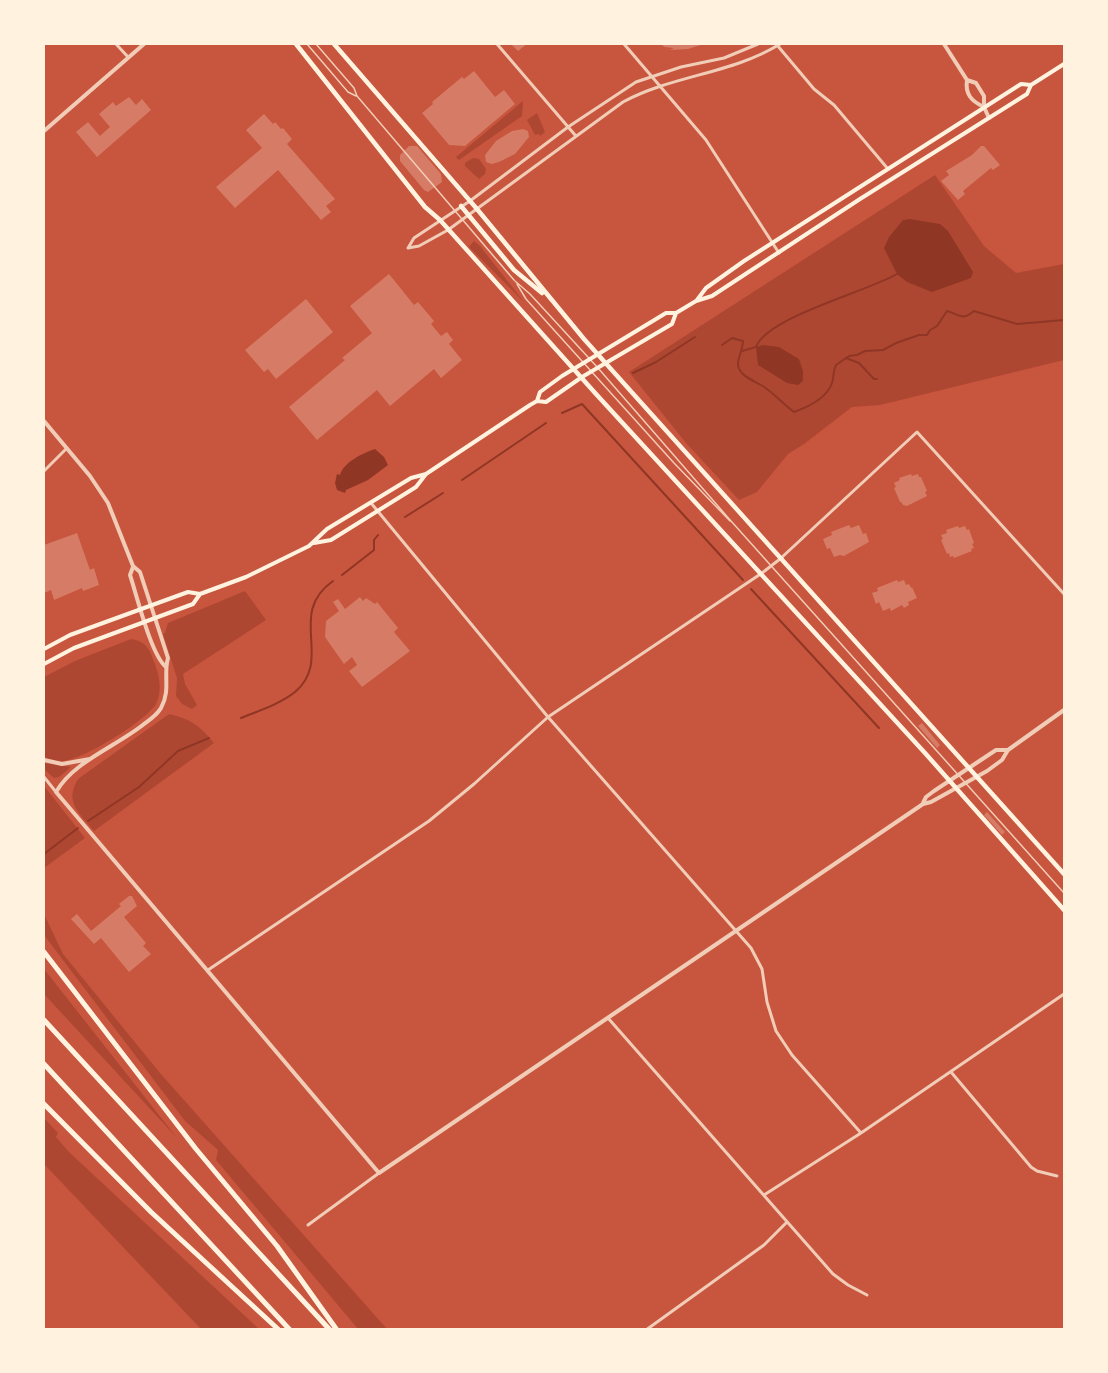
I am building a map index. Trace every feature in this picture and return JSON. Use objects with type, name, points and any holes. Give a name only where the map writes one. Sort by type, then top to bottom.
[{"type":"highway","points":[[44,952],[196,1149],[277,1246],[338,1329]]},
{"type":"highway","points":[[44,1019],[330,1329]]},
{"type":"highway","points":[[44,1065],[290,1329]]},
{"type":"highway","points":[[44,1100],[70,1130]]},
{"type":"highway","points":[[44,1104],[152,1212],[279,1329]]},
{"type":"main road","points":[[296,44],[425,207],[440,220],[762,573],[1065,910]]},
{"type":"main road","points":[[334,44],[477,209],[551,301],[987,790],[1065,874]]},
{"type":"main road","points":[[314,543],[327,529],[411,478],[426,474],[537,401],[540,392],[589,358],[666,314],[676,313],[696,301],[712,297],[1027,94],[1031,85],[1065,64]]},
{"type":"main road","points":[[696,301],[706,288],[773,243],[1021,84],[1031,85]]},
{"type":"main road","points":[[461,206],[514,270],[551,301]]},
{"type":"main road","points":[[537,401],[546,402],[582,377],[672,324],[676,313]]},
{"type":"main road","points":[[44,649],[70,635],[188,592],[200,594],[246,577],[314,543],[331,540],[416,487],[426,474]]},
{"type":"main road","points":[[44,664],[74,648],[193,604],[200,594]]},
{"type":"street","points":[[116,44],[128,57]]},
{"type":"street","points":[[44,130],[144,44]]},
{"type":"street","points":[[497,44],[575,135]]},
{"type":"street","points":[[624,44],[706,140],[778,253]]},
{"type":"street","points":[[758,44],[724,58],[681,67],[636,82],[568,127],[470,201],[414,238],[408,248],[419,246],[448,230],[623,102],[642,92],[738,64],[779,44],[814,89],[834,105],[888,169]]},
{"type":"street","points":[[944,44],[967,80],[966,90],[974,103],[984,107]]},
{"type":"street","points":[[967,80],[976,83],[984,96],[984,107],[989,118]]},
{"type":"street","points":[[44,421],[90,476],[108,503],[133,566],[140,572],[168,658],[166,667],[168,690],[162,707],[156,715],[134,733],[90,759],[64,780],[56,792]]},
{"type":"street","points":[[208,970],[429,820],[474,784],[548,717],[772,566],[916,432],[1065,594]]},
{"type":"street","points":[[44,471],[67,448]]},
{"type":"street","points":[[371,503],[548,717],[751,948],[759,962],[776,1031],[792,1055],[861,1133]]},
{"type":"street","points":[[133,566],[130,575],[159,661],[166,667]]},
{"type":"street","points":[[308,1225],[379,1173],[923,804],[977,777],[1002,760],[1008,750],[1065,710]]},
{"type":"street","points":[[923,804],[926,797],[996,750],[1008,750]]},
{"type":"street","points":[[44,760],[62,764],[90,759]]},
{"type":"street","points":[[44,777],[379,1173]]},
{"type":"street","points":[[764,1195],[861,1133],[1065,994]]},
{"type":"street","points":[[608,1018],[832,1274],[867,1295]]},
{"type":"street","points":[[951,1072],[1031,1167],[1037,1171],[1057,1176]]},
{"type":"street","points":[[646,1329],[764,1245],[787,1222]]},
{"type":"lane","points":[[307,44],[348,92],[357,96]]},
{"type":"lane","points":[[316,44],[354,88],[357,96],[463,219],[526,299],[674,463],[724,517],[731,521]]},
{"type":"lane","points":[[514,281],[530,294],[589,358],[731,521],[1065,892]]},
{"type":"shaded area","points":[[523,101],[522,116],[459,160],[456,157]]},
{"type":"shaded area","points":[[537,113],[545,132],[540,136],[535,135],[527,120]]},
{"type":"shaded area","points":[[473,158],[479,159],[486,169],[485,174],[479,179],[465,166],[465,163]]},
{"type":"shaded area","points":[[935,175],[984,246],[1016,273],[1064,264],[1064,360],[880,405],[852,407],[788,454],[757,492],[739,500],[686,443],[629,372]]},
{"type":"shaded area","points":[[903,220],[940,224],[948,231],[973,272],[971,278],[932,292],[907,282],[897,274],[884,248],[889,237]]},
{"type":"shaded area","points":[[474,241],[480,246],[524,302],[469,247]]},
{"type":"shaded area","points":[[763,345],[779,347],[799,359],[803,381],[798,385],[787,383],[758,365],[756,347]]},
{"type":"shaded area","points":[[375,449],[384,457],[388,465],[368,480],[346,490],[345,493],[337,490],[335,483],[337,474],[340,475],[345,466],[354,459]]},
{"type":"shaded area","points":[[245,591],[266,620],[183,674],[185,684],[197,705],[192,709],[182,704],[176,696],[177,678],[163,634],[168,623]]},
{"type":"shaded area","points":[[131,639],[145,645],[155,664],[160,687],[156,704],[127,730],[83,754],[62,761],[44,757],[44,677],[75,661]]},
{"type":"shaded area","points":[[169,714],[195,724],[214,743],[94,831],[79,813],[73,801],[72,794],[78,779]]},
{"type":"shaded area","points":[[44,763],[71,767],[59,777],[54,778],[44,769]]},
{"type":"shaded area","points":[[44,786],[85,838],[44,868]]},
{"type":"shaded area","points":[[44,914],[63,954],[160,1073],[387,1329],[358,1329],[216,1160],[218,1150],[185,1121],[44,935]]},
{"type":"shaded area","points":[[44,969],[177,1138],[44,994]]},
{"type":"shaded area","points":[[44,1118],[58,1133],[56,1137],[69,1152],[259,1329],[201,1329],[44,1164]]},
{"type":"building","points":[[511,44],[527,44],[518,51]]},
{"type":"building","points":[[660,44],[704,44],[688,49],[670,50],[674,48]]},
{"type":"building","points":[[474,71],[495,97],[504,90],[515,104],[465,146],[449,145],[422,113],[462,77],[464,79]]},
{"type":"building","points":[[129,97],[136,105],[142,99],[151,110],[97,157],[76,132],[88,122],[100,136],[110,127],[99,114],[113,102],[116,106]]},
{"type":"building","points":[[264,114],[273,124],[275,122],[281,129],[283,128],[292,139],[287,144],[335,199],[326,206],[331,212],[321,220],[278,170],[235,208],[216,187],[262,148],[246,130]]},
{"type":"building","points":[[523,129],[528,131],[529,137],[515,154],[492,164],[486,162],[485,155],[496,141],[512,131]]},
{"type":"building","points":[[409,146],[417,146],[441,174],[442,182],[428,192],[400,161],[400,155]]},
{"type":"building","points":[[984,146],[1000,165],[993,170],[991,168],[963,191],[965,194],[958,200],[941,181],[949,175],[946,171],[972,155]]},
{"type":"building","points":[[389,274],[414,305],[418,302],[434,321],[431,324],[441,336],[447,332],[453,340],[449,344],[462,360],[441,378],[434,369],[390,406],[377,390],[317,440],[289,407],[345,360],[342,358],[372,333],[350,306]]},
{"type":"building","points":[[306,299],[333,332],[276,379],[268,369],[264,372],[245,350]]},
{"type":"building","points":[[911,474],[912,476],[918,474],[921,477],[927,496],[907,506],[900,502],[894,483],[900,480],[899,478]]},
{"type":"building","points":[[849,525],[851,528],[859,525],[863,534],[866,533],[869,542],[844,556],[834,557],[830,548],[827,549],[823,539],[832,535],[831,532]]},
{"type":"building","points":[[958,526],[959,528],[965,526],[967,530],[969,529],[974,548],[954,558],[950,557],[949,553],[947,554],[941,535],[947,533],[946,530]]},
{"type":"building","points":[[77,533],[90,570],[94,568],[99,585],[83,591],[82,588],[54,600],[51,590],[44,593],[44,545]]},
{"type":"building","points":[[897,580],[898,582],[904,580],[906,585],[909,584],[917,598],[908,602],[909,605],[904,608],[902,605],[891,611],[890,608],[883,611],[879,602],[876,604],[872,593],[878,591],[877,588]]},
{"type":"building","points":[[360,597],[363,601],[366,598],[375,604],[377,602],[398,628],[394,632],[410,651],[362,687],[349,671],[357,665],[352,657],[344,664],[325,637],[326,621],[339,611],[333,602],[338,599],[345,609]]},
{"type":"building","points":[[922,723],[940,745],[937,748],[918,726]]},
{"type":"building","points":[[987,812],[1005,832],[1002,835],[984,815]]},
{"type":"building","points":[[132,896],[137,906],[124,917],[146,943],[143,946],[151,954],[129,972],[101,938],[94,944],[71,919],[77,914],[91,931],[121,906],[119,904]]},
{"type":"waterway","points":[[742,351],[756,347],[764,336],[778,325],[797,315],[897,274]]},
{"type":"waterway","points":[[722,345],[732,338],[743,341],[738,364],[741,371],[770,391],[794,412],[811,405],[826,393],[832,383],[836,365],[849,356],[865,351],[883,350],[919,335],[927,335],[937,326],[947,311],[964,316],[974,311],[1017,324],[1064,320]]},
{"type":"waterway","points":[[633,373],[656,362],[695,337]]},
{"type":"waterway","points":[[846,358],[859,363],[874,379],[877,379]]},
{"type":"waterway","points":[[562,413],[582,404],[743,580]]},
{"type":"waterway","points":[[462,480],[546,423]]},
{"type":"waterway","points":[[405,517],[443,493]]},
{"type":"waterway","points":[[342,575],[374,550],[374,540],[378,535]]},
{"type":"waterway","points":[[241,718],[283,700],[295,692],[306,679],[311,665],[313,608],[319,594],[333,581]]},
{"type":"waterway","points":[[751,589],[879,728]]},
{"type":"waterway","points":[[88,821],[139,787],[178,751],[209,738]]},
{"type":"waterway","points":[[44,854],[78,828]]}]
